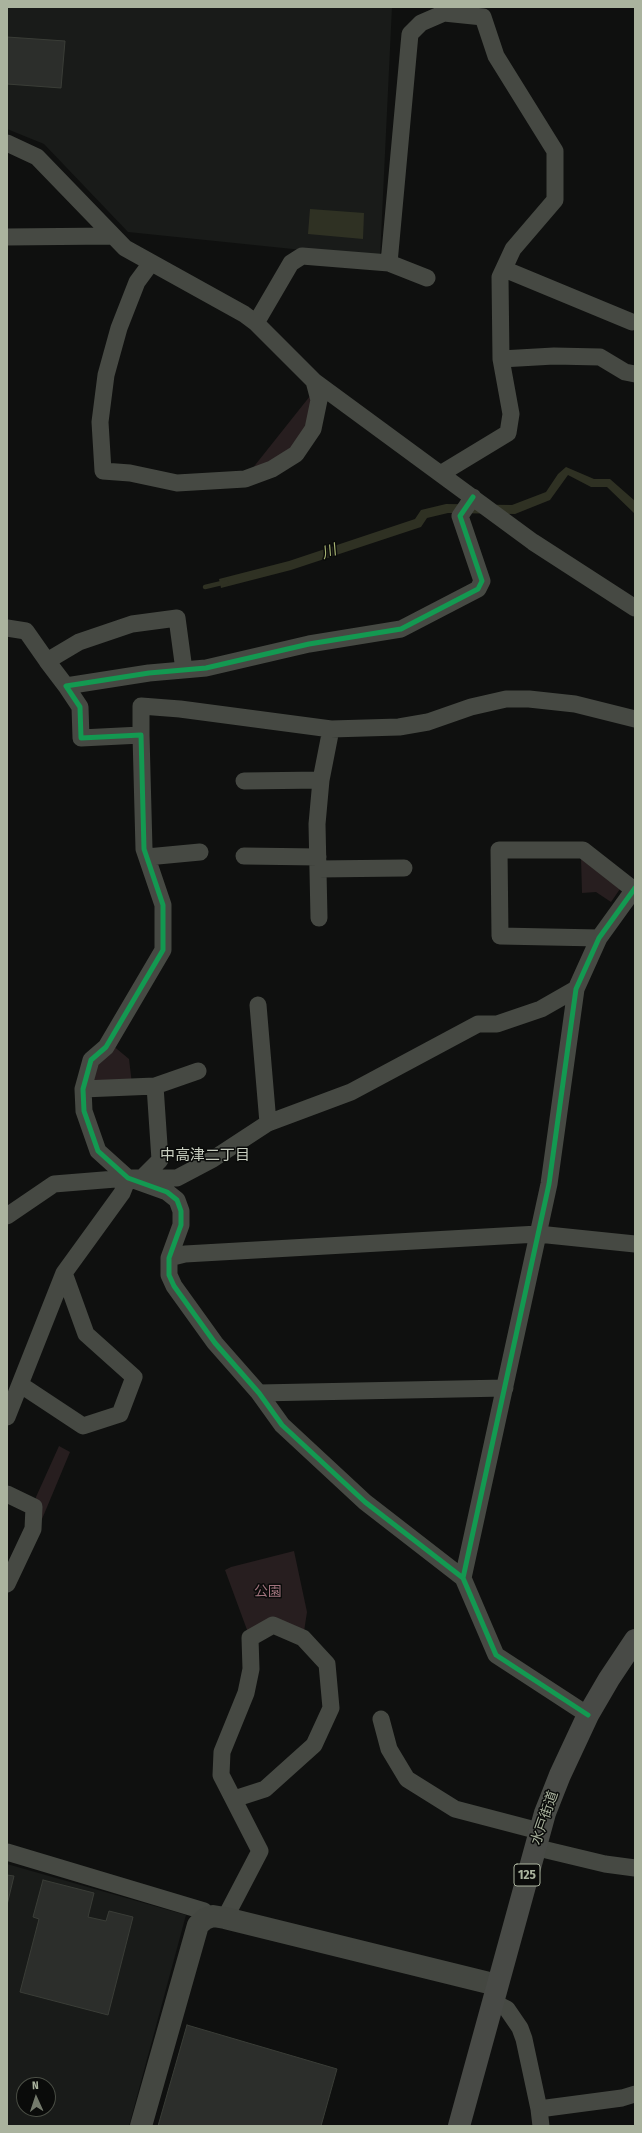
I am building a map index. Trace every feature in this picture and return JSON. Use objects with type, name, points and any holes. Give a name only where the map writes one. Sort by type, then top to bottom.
[{"type":"highway","name":"水戸街道","points":[[459,2126],[537,1839],[560,1775],[588,1715],[609,1679],[635,1640]]},
{"type":"street","points":[[389,263],[410,34],[421,22],[444,13],[483,17],[496,56],[555,151],[555,200],[513,249],[500,277],[501,359],[511,414],[508,433],[442,473]]},
{"type":"street","points":[[7,143],[37,157],[125,248],[244,314],[256,323],[314,381],[442,473],[533,542],[635,608]]},
{"type":"street","points":[[7,237],[113,236]]},
{"type":"street","points":[[256,323],[291,263],[302,256],[389,263],[427,278]]},
{"type":"street","points":[[151,263],[137,282],[121,321],[106,376],[100,422],[104,471],[130,473],[177,483],[244,479],[272,469],[296,454],[314,429],[320,400],[314,381]]},
{"type":"street","points":[[504,269],[632,322]]},
{"type":"street","points":[[501,359],[554,356],[600,357],[625,372],[635,374]]},
{"type":"street","points":[[66,686],[149,673],[206,668],[309,644],[401,629],[478,589],[482,581],[460,516],[473,497]]},
{"type":"street","points":[[47,661],[79,642],[132,624],[177,618],[184,670]]},
{"type":"street","points":[[7,628],[26,631],[66,686],[80,707],[81,738],[141,735]]},
{"type":"street","points":[[588,1715],[496,1655],[464,1578],[365,1502],[282,1425],[259,1393],[214,1343],[174,1286],[169,1275],[169,1258],[181,1225],[181,1211],[176,1200],[167,1192],[135,1178],[98,1151],[84,1111],[83,1089],[91,1060],[106,1047],[163,950],[164,905],[144,848],[141,706],[196,711],[331,729],[399,727],[428,722],[471,707],[506,699],[529,698],[575,704],[635,719]]},
{"type":"street","points":[[319,918],[317,824],[321,780],[331,729]]},
{"type":"street","points":[[244,781],[321,780]]},
{"type":"street","points":[[464,1578],[549,1184],[576,989],[599,938],[635,889],[583,850],[499,850],[500,936],[599,938]]},
{"type":"street","points":[[148,857],[200,852]]},
{"type":"street","points":[[244,856],[318,863],[404,868]]},
{"type":"street","points":[[7,1216],[54,1184],[135,1178],[177,1178],[212,1159],[268,1123],[351,1092],[478,1024],[497,1024],[541,1009],[576,989]]},
{"type":"street","points":[[258,1006],[268,1123]]},
{"type":"street","points":[[83,1089],[155,1086],[198,1071]]},
{"type":"street","points":[[7,1417],[21,1385],[64,1273],[122,1193],[135,1178],[160,1160],[155,1086]]},
{"type":"street","points":[[169,1258],[185,1254],[538,1234],[635,1244]]},
{"type":"street","points":[[21,1385],[83,1426],[120,1414],[134,1377],[86,1334],[64,1273]]},
{"type":"street","points":[[259,1393],[504,1388]]},
{"type":"street","points":[[7,1494],[34,1507],[33,1529],[7,1584]]},
{"type":"street","points":[[141,2126],[198,1925],[217,1918],[260,1851],[221,1775],[222,1752],[246,1693],[251,1669],[250,1638],[273,1625],[303,1638],[327,1664],[331,1708],[314,1745],[265,1789],[234,1799]]},
{"type":"street","points":[[381,1719],[389,1749],[407,1779],[455,1809],[605,1864],[635,1868]]},
{"type":"street","points":[[7,1852],[204,1911],[217,1918],[495,1994],[520,2028],[524,2039],[539,2109],[541,2126]]},
{"type":"street","points":[[539,2109],[622,2098],[635,2094]]},
{"type":"shaded area","points":[[7,7],[392,7],[380,258],[128,232],[44,144],[7,129]]},
{"type":"shaded area","points":[[7,1864],[186,1915],[129,2126],[7,2126]]},
{"type":"green space","points":[[314,391],[299,458],[248,474]]},
{"type":"green space","points":[[581,858],[620,889],[611,902],[596,892],[582,893]]},
{"type":"green space","points":[[111,1044],[129,1059],[132,1084],[88,1086],[96,1062]]},
{"type":"green space","points":[[59,1446],[70,1452],[37,1531],[36,1497]]},
{"type":"green space","name":"公園","points":[[294,1551],[307,1612],[303,1638],[274,1624],[250,1638],[225,1570],[231,1567]]},
{"type":"water","points":[[310,209],[364,213],[363,239],[308,234]]},
{"type":"water","points":[[566,467],[594,479],[610,479],[635,501],[635,514],[607,487],[591,487],[568,475],[550,500],[515,514],[448,513],[427,518],[421,527],[291,570],[221,588],[219,579],[289,561],[415,519],[421,510],[446,504],[512,505],[546,492],[558,474]]},
{"type":"building","points":[[7,37],[65,41],[61,88],[7,84]]},
{"type":"building","points":[[7,1875],[14,1876],[7,1905]]},
{"type":"building","points":[[43,1880],[94,1893],[88,1917],[106,1921],[109,1911],[133,1917],[108,2015],[20,1992],[39,1919],[33,1917]]},
{"type":"building","points":[[187,2025],[337,2069],[321,2126],[158,2126]]},
{"type":"waterway","name":"川","points":[[205,587],[226,582]]},
{"type":"cycle path","points":[[463,1578],[365,1502],[282,1425],[259,1393],[215,1343],[174,1286],[169,1275],[169,1258],[181,1225],[181,1211],[177,1200],[167,1192],[128,1178],[98,1151],[84,1111],[83,1089],[91,1060],[106,1047],[163,950],[163,905],[144,849],[141,735],[81,738],[80,707],[66,686],[149,673],[206,668],[309,644],[401,629],[478,589],[482,581],[460,516],[473,497]]},
{"type":"cycle path","points":[[588,1715],[496,1655],[463,1578],[549,1184],[576,989],[599,938],[635,888]]},
{"type":"district","name":"中高津二丁目","points":[[205,1156]]}]
